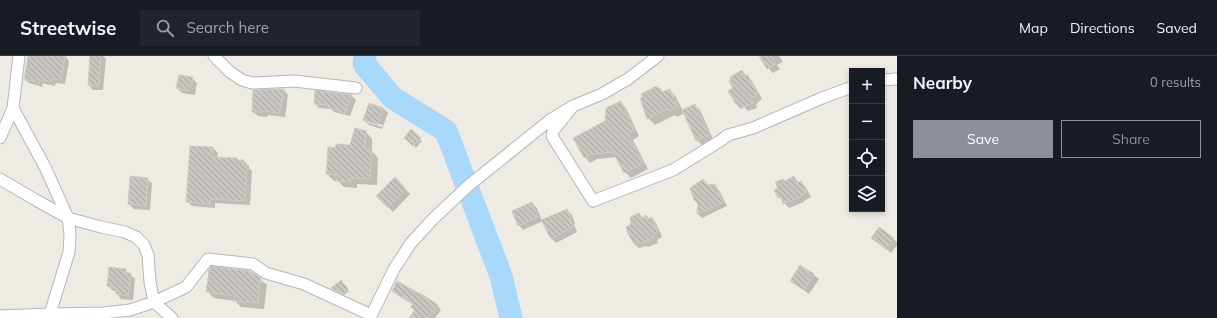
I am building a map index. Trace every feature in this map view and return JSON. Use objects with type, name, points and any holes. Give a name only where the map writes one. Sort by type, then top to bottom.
[{"type":"street","points":[[0,138],[12,108],[19,56]]},
{"type":"street","points":[[214,56],[230,72],[242,80],[252,83],[294,81],[356,88]]},
{"type":"street","points":[[0,316],[104,313],[130,310],[154,302],[186,287],[208,259],[253,264],[266,272],[304,284],[370,316],[394,269],[411,243],[432,220],[468,186],[550,120],[573,106],[602,94],[628,79],[658,56]]},
{"type":"street","points":[[885,80],[897,78]]},
{"type":"street","points":[[573,106],[553,131],[552,136],[593,201],[673,170],[728,135],[753,128],[822,98],[849,88]]},
{"type":"street","points":[[12,108],[45,168],[68,218],[70,234],[69,252],[50,314]]},
{"type":"street","points":[[0,179],[68,218],[125,232],[136,237],[144,244],[148,255],[150,282],[154,302],[172,318]]},
{"type":"building","points":[[28,56],[65,56],[61,80],[52,79],[50,82],[38,79],[40,83],[24,79]]},
{"type":"building","points":[[90,56],[101,56],[99,86],[88,85]]},
{"type":"building","points":[[759,56],[771,56],[776,64],[767,69]]},
{"type":"building","points":[[742,70],[745,76],[748,75],[757,94],[751,99],[753,103],[742,107],[740,102],[736,104],[728,91],[733,88],[729,81],[731,80],[730,77]]},
{"type":"building","points":[[179,75],[193,77],[190,91],[176,88]]},
{"type":"building","points":[[657,86],[662,92],[670,89],[678,106],[669,111],[667,109],[647,119],[640,98],[643,97],[641,94]]},
{"type":"building","points":[[284,89],[280,113],[263,111],[252,112],[253,90]]},
{"type":"building","points":[[315,90],[352,95],[345,113],[328,107],[329,105],[314,104]]},
{"type":"building","points":[[621,101],[634,130],[628,134],[643,163],[624,173],[613,152],[591,154],[584,158],[573,138],[605,121],[606,108]]},
{"type":"building","points":[[369,103],[383,108],[378,125],[363,120]]},
{"type":"building","points":[[695,104],[709,135],[696,141],[682,110]]},
{"type":"building","points":[[355,128],[366,131],[365,150],[372,150],[370,179],[351,178],[351,182],[336,181],[337,175],[326,174],[328,147],[335,148],[336,144],[350,145]]},
{"type":"building","points":[[411,129],[421,138],[413,146],[404,138]]},
{"type":"building","points":[[190,146],[213,147],[212,157],[237,158],[237,160],[244,160],[244,166],[247,165],[245,201],[211,199],[210,204],[186,202]]},
{"type":"building","points":[[130,176],[148,178],[146,206],[128,204]]},
{"type":"building","points":[[794,176],[797,183],[801,181],[807,192],[800,197],[783,204],[781,198],[778,198],[774,190],[778,188],[775,182],[783,179],[785,181]]},
{"type":"building","points":[[395,177],[406,189],[388,208],[376,196]]},
{"type":"building","points":[[703,179],[708,185],[715,184],[723,202],[697,214],[698,204],[694,200],[690,188]]},
{"type":"building","points":[[532,202],[538,217],[518,226],[512,211]]},
{"type":"building","points":[[567,209],[573,227],[551,239],[541,220]]},
{"type":"building","points":[[639,213],[642,218],[646,215],[649,219],[652,217],[658,232],[653,235],[654,238],[642,243],[640,242],[634,244],[626,227],[631,224],[630,217]]},
{"type":"building","points":[[879,227],[894,238],[886,249],[871,238]]},
{"type":"building","points":[[800,265],[814,274],[804,290],[790,281]]},
{"type":"building","points":[[211,266],[250,271],[261,278],[258,303],[234,301],[235,296],[206,292],[208,271]]},
{"type":"building","points":[[109,267],[126,269],[125,273],[131,273],[128,296],[116,294],[116,288],[107,286]]},
{"type":"building","points":[[341,280],[348,289],[342,294],[331,288]]},
{"type":"building","points":[[397,281],[420,293],[438,305],[428,318],[409,318],[415,310],[411,307],[413,303],[392,291]]},
{"type":"waterway","points":[[365,56],[364,64],[393,98],[446,131],[501,276],[511,318]]}]
